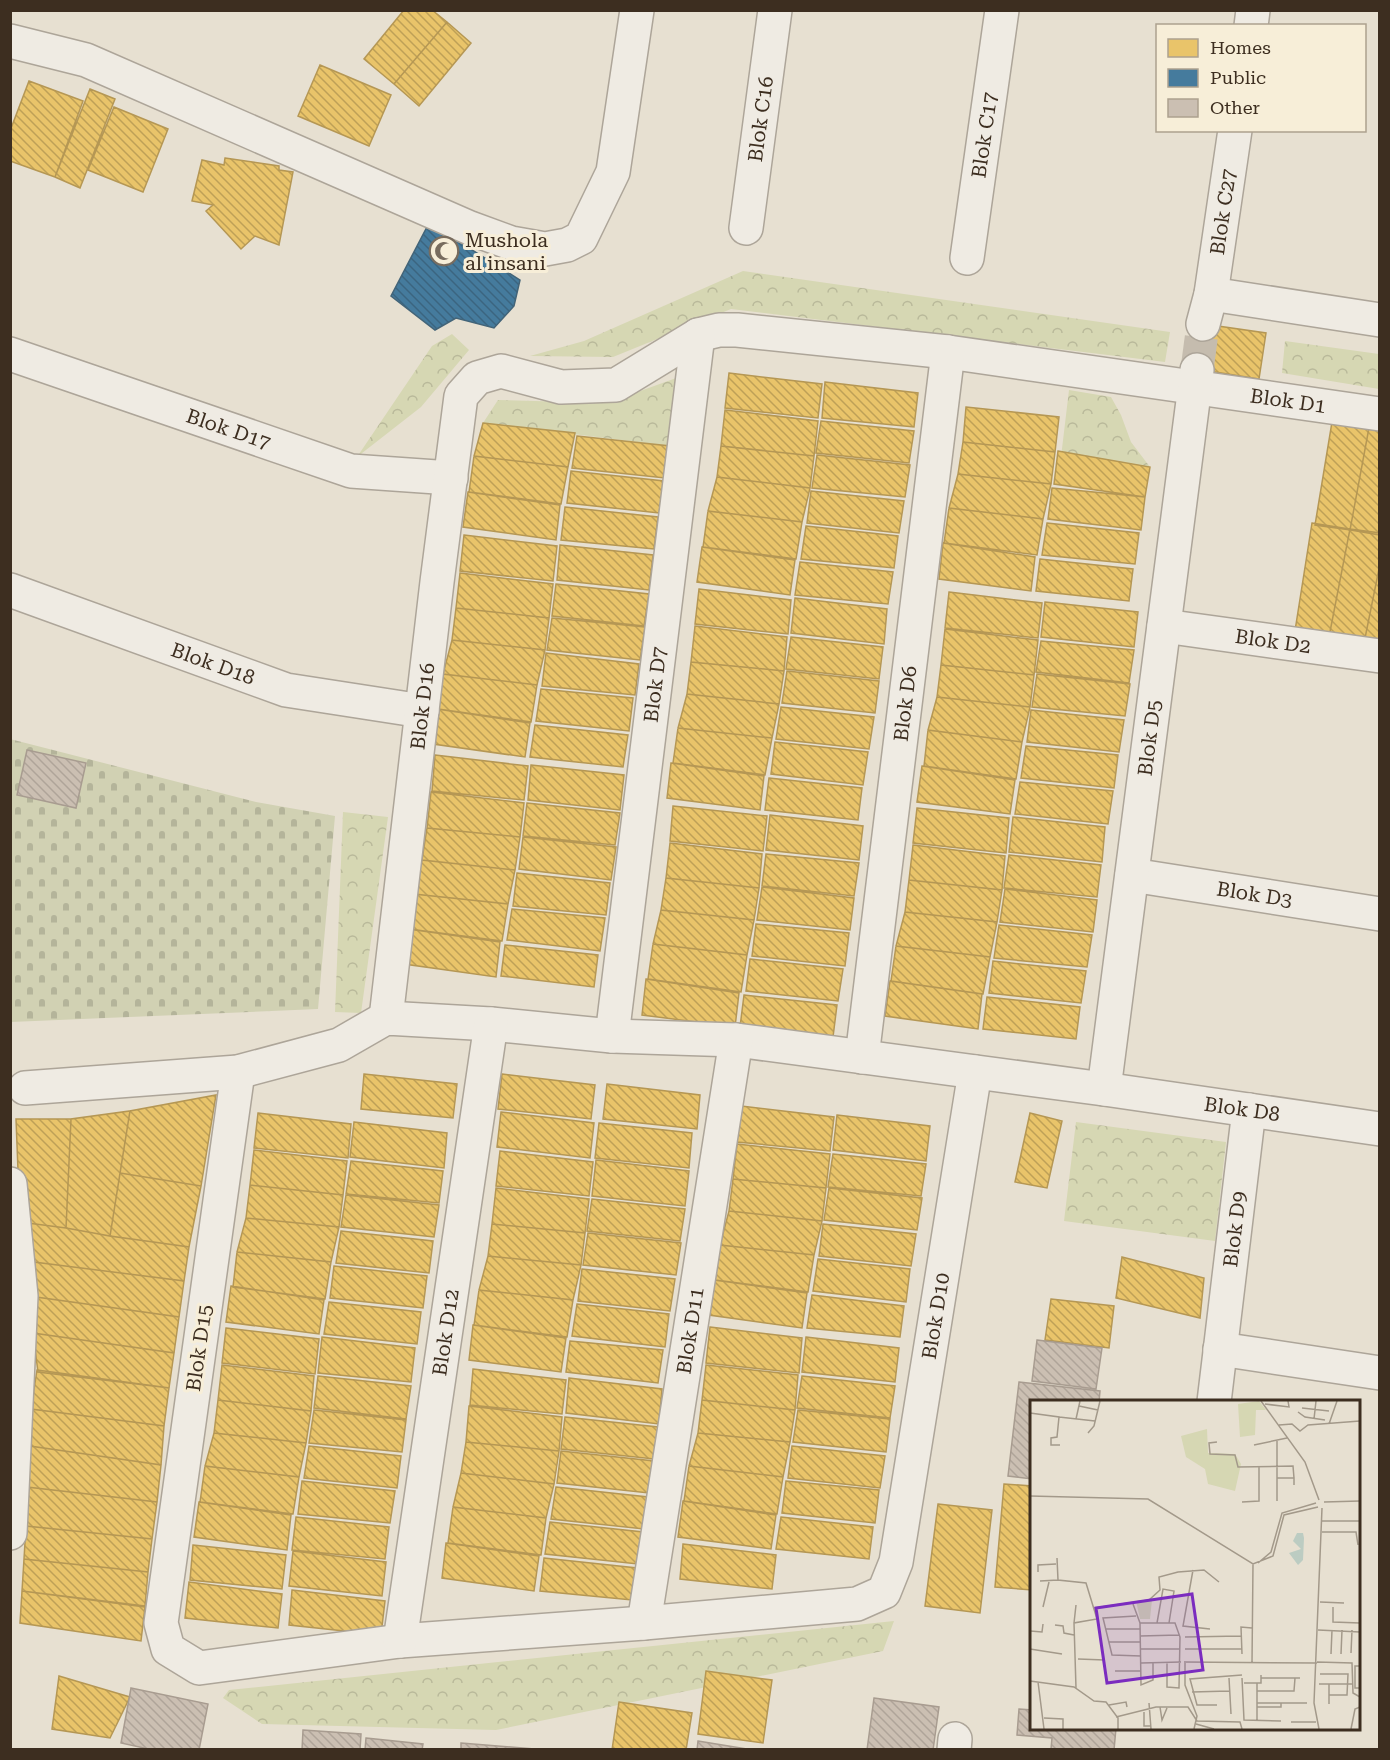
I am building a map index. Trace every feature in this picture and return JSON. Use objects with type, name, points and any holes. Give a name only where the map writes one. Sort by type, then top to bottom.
[{"type":"street","points":[[10,41],[86,60],[470,228],[511,243],[545,249],[567,245],[580,238],[613,172],[637,10]]},
{"type":"street","name":"Blok C16","points":[[746,228],[776,10]]},
{"type":"street","name":"Blok C17","points":[[967,258],[1002,10]]},
{"type":"street","name":"Blok C27","points":[[1235,132],[1207,309],[1380,320]]},
{"type":"street","name":"Blok D1","points":[[698,335],[719,330],[737,330],[1196,379],[1380,414]]},
{"type":"street","name":"Blok D16","points":[[386,1018],[461,396],[477,378],[501,371],[561,387],[616,385],[698,335]]},
{"type":"street","name":"Blok D7","points":[[612,1036],[698,335]]},
{"type":"street","name":"Blok D6","points":[[862,1057],[948,352]]},
{"type":"street","name":"Blok D17","points":[[10,354],[351,471],[451,478]]},
{"type":"street","name":"Blok D5","points":[[1104,1089],[1196,379]]},
{"type":"street","name":"Blok D18","points":[[10,590],[286,690],[422,711]]},
{"type":"street","name":"Blok D2","points":[[1164,626],[1380,656]]},
{"type":"street","name":"Blok D3","points":[[1132,875],[1380,914]]},
{"type":"street","points":[[25,1088],[238,1072],[339,1045],[386,1018]]},
{"type":"street","name":"Blok D8","points":[[386,1018],[492,1024],[612,1036],[736,1040],[1104,1089],[1380,1129]]},
{"type":"street","name":"Blok D12","points":[[400,1641],[492,1024]]},
{"type":"street","name":"Blok D11","points":[[644,1623],[736,1040]]},
{"type":"street","name":"Blok D15","points":[[160,1623],[238,1072]]},
{"type":"street","name":"Blok D10","points":[[160,1623],[168,1649],[199,1668],[400,1641],[856,1604],[884,1592],[896,1562],[975,1072]]},
{"type":"street","name":"Blok D9","points":[[1214,1400],[1249,1110]]},
{"type":"street","points":[[10,1184],[21,1296],[10,1533]]},
{"type":"street","points":[[1220,1349],[1380,1373]]},
{"type":"green space","points":[[743,271],[1170,332],[1165,362],[731,309],[613,357],[530,356],[584,341]]},
{"type":"green space","points":[[452,334],[469,350],[421,407],[357,457],[432,346]]},
{"type":"green space","points":[[1285,341],[1379,354],[1379,389],[1282,373]]},
{"type":"green space","points":[[679,377],[670,446],[483,423],[498,400],[607,403]]},
{"type":"green space","points":[[1069,390],[1111,397],[1121,415],[1131,442],[1150,467],[1061,457]]},
{"type":"green space","points":[[10,739],[256,802],[335,816],[318,1009],[11,1022]]},
{"type":"green space","points":[[343,812],[388,817],[361,1013],[335,1012]]},
{"type":"green space","points":[[1076,1122],[1226,1142],[1215,1241],[1064,1221]]},
{"type":"green space","points":[[894,1621],[883,1651],[496,1730],[262,1724],[223,1698],[229,1690]]},
{"type":"building: Homes","points":[[404,10],[432,10],[447,22],[394,84],[364,59]]},
{"type":"building: Homes","points":[[447,22],[471,43],[419,106],[394,84]]},
{"type":"building: Homes","points":[[320,65],[391,95],[369,146],[298,116]]},
{"type":"building: Homes","points":[[29,81],[83,101],[55,177],[10,161],[10,131]]},
{"type":"building: Homes","points":[[90,89],[115,99],[80,188],[55,177]]},
{"type":"building: Homes","points":[[114,107],[168,129],[143,192],[88,170]]},
{"type":"building: Homes","points":[[225,158],[279,166],[279,170],[293,172],[279,245],[255,236],[241,249],[206,211],[213,205],[192,201],[202,160],[224,165]]},
{"type":"building: Homes","points":[[1197,323],[1266,333],[1259,379],[1190,368]]},
{"type":"building: Homes","points":[[729,373],[822,384],[818,418],[725,408]]},
{"type":"building: Homes","points":[[825,382],[918,393],[914,427],[822,418]]},
{"type":"building: Homes","points":[[966,407],[1059,417],[1055,452],[963,442]]},
{"type":"building: Homes","points":[[725,410],[818,421],[814,456],[721,446]]},
{"type":"building: Homes","points":[[1334,410],[1371,417],[1350,530],[1315,525]]},
{"type":"building: Homes","points":[[1371,417],[1380,418],[1380,535],[1350,530]]},
{"type":"building: Homes","points":[[821,421],[914,431],[909,463],[816,453]]},
{"type":"building: Homes","points":[[483,423],[575,433],[568,467],[474,456]]},
{"type":"building: Homes","points":[[577,436],[670,446],[665,478],[572,468]]},
{"type":"building: Homes","points":[[963,442],[1055,452],[1051,484],[958,474]]},
{"type":"building: Homes","points":[[721,446],[814,456],[810,488],[717,477]]},
{"type":"building: Homes","points":[[1058,451],[1150,467],[1145,497],[1054,484]]},
{"type":"building: Homes","points":[[817,455],[910,465],[905,497],[812,488]]},
{"type":"building: Homes","points":[[474,456],[568,467],[561,504],[469,492]]},
{"type":"building: Homes","points":[[571,471],[664,481],[659,513],[567,503]]},
{"type":"building: Homes","points":[[958,474],[1051,484],[1043,519],[949,508]]},
{"type":"building: Homes","points":[[717,477],[810,488],[802,522],[708,511]]},
{"type":"building: Homes","points":[[1052,488],[1145,497],[1141,530],[1048,519]]},
{"type":"building: Homes","points":[[811,491],[904,501],[899,533],[807,523]]},
{"type":"building: Homes","points":[[468,492],[560,505],[556,540],[463,527]]},
{"type":"building: Homes","points":[[565,507],[658,517],[654,549],[561,540]]},
{"type":"building: Homes","points":[[949,508],[1043,519],[1037,555],[944,543]]},
{"type":"building: Homes","points":[[708,511],[802,522],[796,559],[703,547]]},
{"type":"building: Homes","points":[[1047,523],[1139,533],[1135,564],[1042,555]]},
{"type":"building: Homes","points":[[1312,523],[1350,529],[1328,642],[1294,637]]},
{"type":"building: Homes","points":[[806,526],[898,536],[894,568],[801,559]]},
{"type":"building: Homes","points":[[1350,529],[1380,533],[1380,564],[1363,648],[1328,642]]},
{"type":"building: Homes","points":[[464,535],[557,546],[553,581],[460,571]]},
{"type":"building: Homes","points":[[943,543],[1035,557],[1031,591],[939,579]]},
{"type":"building: Homes","points":[[560,545],[653,555],[649,590],[557,580]]},
{"type":"building: Homes","points":[[702,547],[795,560],[790,595],[697,582]]},
{"type":"building: Homes","points":[[1040,559],[1133,569],[1129,601],[1036,591]]},
{"type":"building: Homes","points":[[800,562],[893,572],[888,604],[795,595]]},
{"type":"building: Homes","points":[[1380,564],[1380,650],[1363,648]]},
{"type":"building: Homes","points":[[460,573],[553,584],[549,618],[456,608]]},
{"type":"building: Homes","points":[[556,584],[649,594],[644,626],[552,616]]},
{"type":"building: Homes","points":[[699,589],[791,600],[788,634],[695,624]]},
{"type":"building: Homes","points":[[949,592],[1042,603],[1038,638],[945,628]]},
{"type":"building: Homes","points":[[795,598],[887,609],[884,644],[791,633]]},
{"type":"building: Homes","points":[[1045,602],[1138,612],[1134,647],[1041,637]]},
{"type":"building: Homes","points":[[456,608],[549,618],[545,650],[452,640]]},
{"type":"building: Homes","points":[[552,618],[645,627],[640,660],[547,650]]},
{"type":"building: Homes","points":[[695,626],[787,637],[784,671],[691,662]]},
{"type":"building: Homes","points":[[945,629],[1038,640],[1034,675],[941,665]]},
{"type":"building: Homes","points":[[791,637],[883,647],[879,679],[786,669]]},
{"type":"building: Homes","points":[[452,640],[545,650],[537,685],[443,674]]},
{"type":"building: Homes","points":[[1041,641],[1134,650],[1129,683],[1036,672]]},
{"type":"building: Homes","points":[[546,653],[639,664],[635,695],[542,686]]},
{"type":"building: Homes","points":[[691,662],[784,671],[779,704],[687,694]]},
{"type":"building: Homes","points":[[941,665],[1034,675],[1030,707],[937,697]]},
{"type":"building: Homes","points":[[787,671],[879,681],[875,713],[782,703]]},
{"type":"building: Homes","points":[[443,674],[537,685],[531,722],[438,709]]},
{"type":"building: Homes","points":[[1037,674],[1130,684],[1125,716],[1032,707]]},
{"type":"building: Homes","points":[[541,689],[633,698],[629,731],[536,721]]},
{"type":"building: Homes","points":[[687,694],[779,704],[772,738],[678,728]]},
{"type":"building: Homes","points":[[937,697],[1030,707],[1022,742],[928,730]]},
{"type":"building: Homes","points":[[781,707],[874,717],[869,749],[776,739]]},
{"type":"building: Homes","points":[[437,709],[530,723],[525,757],[433,744]]},
{"type":"building: Homes","points":[[1031,710],[1124,720],[1119,752],[1027,742]]},
{"type":"building: Homes","points":[[535,725],[628,735],[623,767],[530,757]]},
{"type":"building: Homes","points":[[678,728],[772,738],[765,775],[673,763]]},
{"type":"building: Homes","points":[[928,730],[1022,742],[1016,779],[924,766]]},
{"type":"building: Homes","points":[[775,742],[868,752],[863,785],[771,774]]},
{"type":"building: Homes","points":[[1026,746],[1118,755],[1114,788],[1021,778]]},
{"type":"building: Homes","points":[[435,755],[528,766],[524,800],[432,791]]},
{"type":"building: Homes","points":[[671,763],[764,776],[760,810],[667,798]]},
{"type":"building: Homes","points":[[531,765],[624,775],[620,810],[528,800]]},
{"type":"building: Homes","points":[[922,766],[1015,780],[1010,814],[917,802]]},
{"type":"building: Homes","points":[[769,778],[862,788],[858,820],[765,810]]},
{"type":"building: Homes","points":[[1020,782],[1113,791],[1108,824],[1015,814]]},
{"type":"building: Homes","points":[[431,792],[524,803],[520,837],[427,828]]},
{"type":"building: Homes","points":[[527,803],[620,813],[615,845],[523,836]]},
{"type":"building: Homes","points":[[673,806],[767,816],[763,851],[670,841]]},
{"type":"building: Homes","points":[[917,808],[1009,818],[1006,853],[913,843]]},
{"type":"building: Homes","points":[[770,815],[863,826],[859,860],[766,850]]},
{"type":"building: Homes","points":[[1013,817],[1105,827],[1102,862],[1009,852]]},
{"type":"building: Homes","points":[[427,828],[520,837],[515,870],[422,860]]},
{"type":"building: Homes","points":[[523,837],[616,847],[611,880],[519,869]]},
{"type":"building: Homes","points":[[670,843],[762,854],[759,888],[666,878]]},
{"type":"building: Homes","points":[[913,845],[1005,856],[1002,890],[909,880]]},
{"type":"building: Homes","points":[[766,854],[859,863],[854,896],[762,886]]},
{"type":"building: Homes","points":[[1009,855],[1101,865],[1097,897],[1004,888]]},
{"type":"building: Homes","points":[[422,860],[515,870],[508,904],[414,894]]},
{"type":"building: Homes","points":[[517,873],[610,883],[606,915],[513,906]]},
{"type":"building: Homes","points":[[666,878],[759,888],[754,920],[661,910]]},
{"type":"building: Homes","points":[[909,880],[1002,890],[997,922],[905,912]]},
{"type":"building: Homes","points":[[762,887],[854,898],[850,930],[757,920]]},
{"type":"building: Homes","points":[[1005,889],[1097,900],[1093,932],[1000,922]]},
{"type":"building: Homes","points":[[414,894],[508,904],[502,941],[409,929]]},
{"type":"building: Homes","points":[[512,909],[605,918],[600,951],[507,940]]},
{"type":"building: Homes","points":[[661,910],[754,920],[747,955],[653,944]]},
{"type":"building: Homes","points":[[905,912],[997,922],[990,957],[896,946]]},
{"type":"building: Homes","points":[[756,924],[849,933],[845,966],[752,956]]},
{"type":"building: Homes","points":[[999,925],[1092,935],[1087,967],[994,958]]},
{"type":"building: Homes","points":[[408,929],[500,942],[496,977],[404,964]]},
{"type":"building: Homes","points":[[653,944],[747,955],[741,992],[648,979]]},
{"type":"building: Homes","points":[[505,945],[598,955],[594,987],[501,976]]},
{"type":"building: Homes","points":[[896,946],[990,957],[983,994],[891,981]]},
{"type":"building: Homes","points":[[750,959],[843,969],[838,1001],[746,991]]},
{"type":"building: Homes","points":[[993,961],[1086,971],[1081,1003],[989,993]]},
{"type":"building: Homes","points":[[646,979],[739,993],[735,1027],[642,1015]]},
{"type":"building: Homes","points":[[890,981],[982,994],[978,1029],[885,1016]]},
{"type":"building: Homes","points":[[744,995],[837,1005],[833,1037],[740,1027]]},
{"type":"building: Homes","points":[[987,997],[1080,1007],[1076,1039],[983,1029]]},
{"type":"building: Homes","points":[[364,1074],[457,1084],[453,1118],[361,1109]]},
{"type":"building: Homes","points":[[502,1074],[595,1085],[591,1119],[498,1109]]},
{"type":"building: Homes","points":[[607,1084],[700,1095],[697,1129],[603,1119]]},
{"type":"building: Homes","points":[[216,1095],[201,1186],[120,1173],[130,1111]]},
{"type":"building: Homes","points":[[741,1106],[834,1117],[830,1151],[737,1142]]},
{"type":"building: Homes","points":[[130,1111],[110,1236],[66,1228],[71,1119]]},
{"type":"building: Homes","points":[[501,1112],[594,1123],[590,1158],[497,1147]]},
{"type":"building: Homes","points":[[258,1113],[351,1124],[348,1158],[254,1148]]},
{"type":"building: Homes","points":[[1030,1113],[1062,1121],[1047,1188],[1015,1182]]},
{"type":"building: Homes","points":[[837,1115],[930,1126],[926,1161],[833,1150]]},
{"type":"building: Homes","points":[[16,1119],[71,1119],[66,1228],[20,1222]]},
{"type":"building: Homes","points":[[354,1122],[447,1133],[444,1168],[350,1157]]},
{"type":"building: Homes","points":[[599,1123],[692,1133],[689,1168],[595,1158]]},
{"type":"building: Homes","points":[[737,1144],[830,1154],[826,1188],[733,1179]]},
{"type":"building: Homes","points":[[254,1150],[347,1161],[343,1195],[250,1185]]},
{"type":"building: Homes","points":[[500,1151],[593,1162],[589,1196],[496,1186]]},
{"type":"building: Homes","points":[[833,1154],[926,1164],[921,1196],[828,1187]]},
{"type":"building: Homes","points":[[596,1160],[689,1171],[685,1206],[592,1196]]},
{"type":"building: Homes","points":[[351,1161],[443,1171],[439,1203],[346,1194]]},
{"type":"building: Homes","points":[[120,1173],[201,1186],[189,1247],[110,1236]]},
{"type":"building: Homes","points":[[733,1179],[826,1188],[822,1221],[729,1211]]},
{"type":"building: Homes","points":[[250,1185],[343,1195],[339,1227],[246,1218]]},
{"type":"building: Homes","points":[[496,1188],[589,1199],[585,1233],[492,1224]]},
{"type":"building: Homes","points":[[829,1188],[922,1198],[917,1230],[824,1220]]},
{"type":"building: Homes","points":[[346,1195],[439,1205],[434,1237],[341,1227]]},
{"type":"building: Homes","points":[[592,1199],[685,1209],[680,1241],[587,1231]]},
{"type":"building: Homes","points":[[729,1211],[822,1221],[814,1255],[720,1245]]},
{"type":"building: Homes","points":[[246,1218],[339,1227],[331,1262],[237,1252]]},
{"type":"building: Homes","points":[[20,1222],[189,1247],[184,1281],[26,1261]]},
{"type":"building: Homes","points":[[492,1224],[585,1233],[581,1265],[488,1256]]},
{"type":"building: Homes","points":[[823,1224],[916,1234],[911,1266],[819,1256]]},
{"type":"building: Homes","points":[[341,1231],[433,1241],[429,1273],[336,1263]]},
{"type":"building: Homes","points":[[588,1233],[681,1243],[676,1275],[583,1265]]},
{"type":"building: Homes","points":[[720,1245],[814,1255],[808,1292],[715,1280]]},
{"type":"building: Homes","points":[[237,1252],[331,1262],[325,1299],[233,1287]]},
{"type":"building: Homes","points":[[488,1256],[581,1265],[573,1300],[479,1290]]},
{"type":"building: Homes","points":[[1122,1257],[1204,1278],[1200,1318],[1116,1298]]},
{"type":"building: Homes","points":[[818,1259],[910,1269],[906,1302],[813,1291]]},
{"type":"building: Homes","points":[[26,1261],[184,1281],[179,1317],[29,1296]]},
{"type":"building: Homes","points":[[334,1266],[427,1276],[423,1308],[330,1298]]},
{"type":"building: Homes","points":[[582,1269],[675,1279],[670,1311],[578,1301]]},
{"type":"building: Homes","points":[[714,1280],[807,1293],[802,1328],[709,1315]]},
{"type":"building: Homes","points":[[231,1286],[324,1300],[319,1334],[226,1322]]},
{"type":"building: Homes","points":[[479,1290],[573,1300],[567,1337],[474,1325]]},
{"type":"building: Homes","points":[[812,1295],[904,1306],[900,1337],[807,1328]]},
{"type":"building: Homes","points":[[29,1296],[179,1317],[174,1353],[33,1333]]},
{"type":"building: Homes","points":[[1051,1299],[1114,1306],[1109,1348],[1045,1340]]},
{"type":"building: Homes","points":[[329,1302],[421,1312],[417,1344],[324,1334]]},
{"type":"building: Homes","points":[[577,1304],[669,1314],[665,1347],[572,1336]]},
{"type":"building: Homes","points":[[473,1325],[566,1338],[561,1372],[469,1360]]},
{"type":"building: Homes","points":[[710,1327],[802,1338],[799,1373],[706,1363]]},
{"type":"building: Homes","points":[[226,1328],[319,1339],[315,1374],[222,1363]]},
{"type":"building: Homes","points":[[33,1333],[174,1353],[169,1388],[38,1372]]},
{"type":"building: Homes","points":[[322,1337],[415,1348],[411,1382],[318,1373]]},
{"type":"building: Homes","points":[[806,1337],[899,1348],[895,1382],[802,1372]]},
{"type":"building: Homes","points":[[570,1341],[663,1350],[658,1383],[566,1372]]},
{"type":"building: Homes","points":[[222,1365],[314,1376],[311,1411],[218,1400]]},
{"type":"building: Homes","points":[[706,1365],[798,1375],[795,1410],[702,1400]]},
{"type":"building: Homes","points":[[473,1369],[566,1380],[562,1414],[470,1405]]},
{"type":"building: Homes","points":[[37,1370],[169,1388],[164,1426],[31,1409]]},
{"type":"building: Homes","points":[[318,1376],[411,1386],[406,1419],[314,1408]]},
{"type":"building: Homes","points":[[802,1376],[895,1386],[890,1418],[797,1408]]},
{"type":"building: Homes","points":[[569,1378],[662,1389],[659,1424],[566,1413]]},
{"type":"building: Homes","points":[[218,1400],[311,1411],[306,1443],[214,1433]]},
{"type":"building: Homes","points":[[702,1400],[795,1410],[790,1442],[698,1433]]},
{"type":"building: Homes","points":[[469,1406],[562,1417],[559,1451],[466,1442]]},
{"type":"building: Homes","points":[[31,1409],[164,1426],[161,1465],[30,1446]]},
{"type":"building: Homes","points":[[314,1410],[406,1420],[402,1452],[309,1443]]},
{"type":"building: Homes","points":[[798,1410],[890,1419],[886,1452],[793,1442]]},
{"type":"building: Homes","points":[[565,1417],[658,1427],[654,1459],[561,1449]]},
{"type":"building: Homes","points":[[214,1433],[306,1443],[299,1477],[205,1466]]},
{"type":"building: Homes","points":[[698,1433],[790,1442],[783,1477],[689,1466]]},
{"type":"building: Homes","points":[[466,1442],[559,1451],[554,1484],[461,1473]]},
{"type":"building: Homes","points":[[30,1446],[161,1465],[157,1502],[27,1487]]},
{"type":"building: Homes","points":[[309,1446],[401,1456],[397,1488],[304,1478]]},
{"type":"building: Homes","points":[[792,1446],[885,1456],[880,1488],[788,1478]]},
{"type":"building: Homes","points":[[561,1451],[654,1461],[649,1493],[557,1483]]},
{"type":"building: Homes","points":[[205,1466],[299,1477],[293,1514],[200,1502]]},
{"type":"building: Homes","points":[[689,1466],[783,1477],[777,1514],[684,1501]]},
{"type":"building: Homes","points":[[461,1473],[554,1484],[546,1518],[453,1507]]},
{"type":"building: Homes","points":[[302,1481],[395,1491],[390,1523],[298,1514]]},
{"type":"building: Homes","points":[[786,1481],[879,1490],[875,1523],[782,1513]]},
{"type":"building: Homes","points":[[1004,1484],[1030,1486],[1030,1590],[995,1587]]},
{"type":"building: Homes","points":[[27,1487],[157,1502],[152,1539],[26,1526]]},
{"type":"building: Homes","points":[[556,1487],[648,1497],[644,1529],[551,1519]]},
{"type":"building: Homes","points":[[683,1501],[776,1515],[771,1549],[678,1537]]},
{"type":"building: Homes","points":[[199,1502],[291,1515],[287,1550],[194,1537]]},
{"type":"building: Homes","points":[[938,1504],[992,1510],[980,1613],[925,1606]]},
{"type":"building: Homes","points":[[453,1507],[546,1518],[541,1555],[448,1543]]},
{"type":"building: Homes","points":[[296,1517],[389,1527],[385,1559],[292,1550]]},
{"type":"building: Homes","points":[[781,1517],[873,1527],[869,1559],[776,1549]]},
{"type":"building: Homes","points":[[550,1522],[643,1532],[638,1564],[545,1554]]},
{"type":"building: Homes","points":[[26,1526],[152,1539],[148,1572],[24,1559]]},
{"type":"building: Homes","points":[[446,1543],[539,1556],[534,1591],[442,1578]]},
{"type":"building: Homes","points":[[683,1544],[776,1555],[772,1589],[680,1579]]},
{"type":"building: Homes","points":[[193,1545],[286,1555],[282,1589],[190,1580]]},
{"type":"building: Homes","points":[[293,1551],[386,1562],[382,1596],[289,1586]]},
{"type":"building: Homes","points":[[544,1558],[637,1568],[632,1600],[540,1591]]},
{"type":"building: Homes","points":[[24,1559],[148,1572],[145,1606],[22,1591]]},
{"type":"building: Homes","points":[[189,1582],[282,1594],[278,1628],[185,1618]]},
{"type":"building: Homes","points":[[292,1590],[385,1601],[381,1635],[289,1625]]},
{"type":"building: Homes","points":[[22,1591],[145,1607],[141,1641],[20,1623]]},
{"type":"building: Homes","points":[[706,1671],[772,1680],[763,1743],[698,1734]]},
{"type":"building: Homes","points":[[59,1676],[130,1697],[110,1738],[52,1729]]},
{"type":"building: Homes","points":[[619,1702],[692,1713],[686,1750],[612,1750]]},
{"type":"building: Public","name":"Mushola al insani","points":[[429,223],[520,280],[514,306],[494,328],[456,318],[435,330],[391,296]]},
{"type":"building: Other","points":[[27,750],[86,763],[76,808],[17,795]]},
{"type":"building: Other","points":[[1037,1340],[1102,1348],[1096,1389],[1032,1381]]},
{"type":"building: Other","points":[[1019,1382],[1100,1391],[1099,1400],[1030,1400],[1030,1479],[1008,1476]]},
{"type":"building: Other","points":[[131,1688],[208,1704],[199,1750],[153,1750],[121,1743]]},
{"type":"building: Other","points":[[874,1698],[939,1707],[933,1750],[867,1750]]},
{"type":"building: Other","points":[[1019,1709],[1030,1710],[1030,1730],[1116,1730],[1114,1750],[1051,1749],[1052,1738],[1017,1735]]},
{"type":"building: Other","points":[[303,1730],[361,1734],[360,1750],[302,1750]]},
{"type":"building: Other","points":[[366,1738],[423,1744],[422,1750],[365,1750]]},
{"type":"building: Other","points":[[698,1741],[753,1750],[697,1750]]},
{"type":"building: Other","points":[[461,1743],[534,1749],[534,1750],[461,1750]]},
{"type":"tunnel","points":[[1197,370],[1203,324]]},
{"type":"place","name":"Mushola al insani","points":[[444,251]]}]
